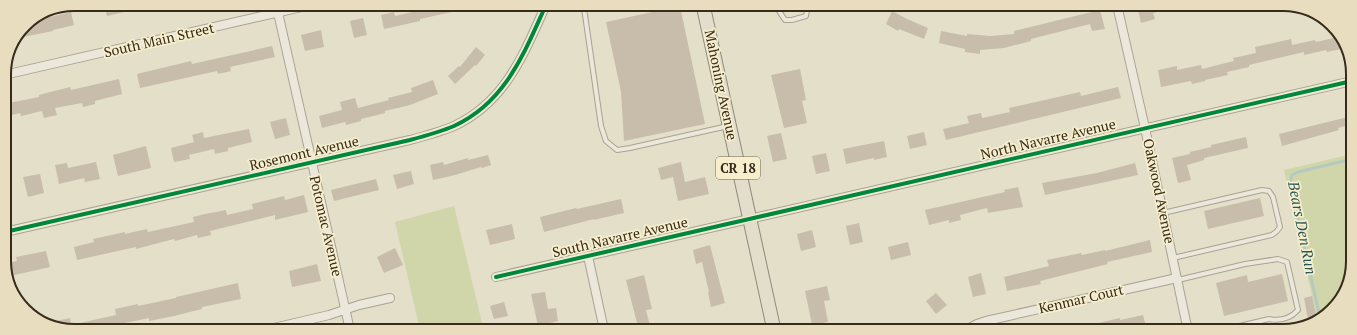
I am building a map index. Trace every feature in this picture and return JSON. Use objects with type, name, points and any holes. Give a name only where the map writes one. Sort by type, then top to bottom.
[{"type":"main road","name":"Mahoning Avenue","points":[[704,11],[773,324]]},
{"type":"street","name":"South Main Street","points":[[11,74],[286,11]]},
{"type":"street","name":"Rosemont Avenue","points":[[11,231],[436,133],[455,126],[488,104],[510,77],[518,64],[543,11]]},
{"type":"street","name":"Oakwood Avenue","points":[[1118,11],[1164,213],[1187,324]]},
{"type":"street","name":"Potomac Avenue","points":[[278,13],[348,324]]},
{"type":"street","name":"North Navarre Avenue","points":[[749,219],[1346,82]]},
{"type":"street","name":"South Navarre Avenue","points":[[496,277],[749,219]]},
{"type":"street","points":[[588,256],[603,324]]},
{"type":"street","name":"Kenmar Court","points":[[977,324],[1178,279]]},
{"type":"street","points":[[291,324],[390,298]]},
{"type":"lane","points":[[584,11],[601,126],[606,141],[617,150],[729,125]]},
{"type":"lane","points":[[779,11],[785,20],[792,20],[806,16],[807,11]]},
{"type":"lane","points":[[1164,213],[1262,190],[1269,191],[1272,197],[1280,227],[1272,235],[1173,258]]},
{"type":"lane","points":[[1178,279],[1245,264],[1278,259],[1287,262],[1298,310],[1293,316],[1277,320],[1269,319],[1248,324]]},
{"type":"green space","points":[[1346,155],[1345,274],[1338,293],[1333,300],[1316,314],[1284,170]]},
{"type":"green space","points":[[454,206],[482,324],[419,324],[395,222]]},
{"type":"building","points":[[106,11],[124,11],[124,12],[107,16]]},
{"type":"building","points":[[416,11],[456,11],[384,29],[381,15],[394,12],[395,16]]},
{"type":"building","points":[[657,11],[681,11],[705,124],[624,141],[621,92],[606,22]]},
{"type":"building","points":[[892,11],[928,28],[924,39],[899,29],[898,31],[886,24]]},
{"type":"building","points":[[1096,11],[1100,11],[1105,29],[1092,31],[1090,24],[1031,39],[1031,41],[1004,48],[980,50],[980,54],[965,52],[965,49],[939,43],[941,31],[967,36],[967,34],[990,36],[1014,34],[1014,31]]},
{"type":"building","points":[[1138,11],[1161,11],[1153,13],[1155,19],[1141,23]]},
{"type":"building","points":[[71,12],[74,25],[23,37],[42,19],[50,16],[50,17]]},
{"type":"building","points":[[363,18],[367,35],[354,38],[350,21]]},
{"type":"building","points":[[321,30],[324,47],[305,51],[301,35]]},
{"type":"building","points":[[1335,38],[1341,49],[1327,52],[1326,50],[1304,55],[1304,52],[1249,65],[1249,67],[1227,72],[1228,75],[1205,81],[1192,84],[1191,81],[1161,87],[1158,70],[1177,66],[1177,70],[1201,65],[1202,69],[1234,61],[1233,58],[1256,53],[1255,47],[1291,39],[1292,45],[1315,40],[1316,42]]},
{"type":"building","points":[[272,46],[275,57],[230,67],[231,71],[218,74],[217,71],[140,88],[137,74],[191,61],[192,64]]},
{"type":"building","points":[[476,47],[485,55],[476,66],[475,65],[455,84],[448,76],[459,66],[460,67]]},
{"type":"building","points":[[800,69],[806,100],[802,101],[807,123],[784,128],[771,75]]},
{"type":"building","points":[[119,79],[122,94],[95,101],[95,104],[83,107],[82,103],[55,108],[57,115],[44,118],[42,111],[21,116],[20,113],[11,115],[11,103],[39,97],[39,95],[70,87],[71,90]]},
{"type":"building","points":[[433,80],[438,94],[410,105],[361,119],[361,121],[346,125],[345,122],[322,128],[319,116],[342,110],[340,102],[355,98],[358,108],[412,92],[411,88]]},
{"type":"building","points":[[1118,87],[1121,98],[946,140],[943,129],[969,123],[967,116],[981,113],[982,118],[1010,112],[1009,108],[1080,92],[1081,96]]},
{"type":"building","points":[[1346,117],[1346,126],[1338,128],[1339,130],[1282,146],[1279,134]]},
{"type":"building","points":[[286,118],[290,135],[275,139],[270,122]]},
{"type":"building","points":[[249,129],[252,142],[228,148],[228,151],[215,154],[214,149],[189,155],[190,159],[174,162],[171,148],[194,142],[192,135],[203,132],[204,138]]},
{"type":"building","points":[[924,132],[927,145],[910,149],[907,136]]},
{"type":"building","points":[[781,133],[787,159],[773,162],[767,136]]},
{"type":"building","points":[[1246,137],[1248,148],[1204,158],[1204,160],[1187,165],[1191,180],[1178,183],[1172,158],[1211,147],[1211,145]]},
{"type":"building","points":[[884,141],[887,157],[874,160],[874,158],[846,164],[843,149]]},
{"type":"building","points":[[146,146],[151,168],[118,176],[113,155]]},
{"type":"building","points":[[826,153],[830,171],[816,174],[812,156]]},
{"type":"building","points":[[488,155],[491,165],[433,180],[430,165],[443,162],[444,165],[468,158],[468,160]]},
{"type":"building","points":[[96,162],[100,179],[85,182],[84,178],[59,184],[55,165],[67,163],[68,168]]},
{"type":"building","points":[[681,162],[685,182],[705,177],[709,194],[678,201],[673,177],[661,180],[658,168]]},
{"type":"building","points":[[1135,163],[1138,175],[1045,195],[1042,183],[1097,173]]},
{"type":"building","points":[[411,171],[414,184],[397,189],[393,175]]},
{"type":"building","points":[[40,174],[44,193],[28,197],[23,177]]},
{"type":"building","points":[[376,179],[379,190],[334,201],[331,190]]},
{"type":"building","points":[[1018,187],[1023,207],[988,213],[987,208],[960,215],[961,220],[949,223],[949,220],[929,225],[925,210],[1005,192],[1004,190]]},
{"type":"building","points":[[304,195],[308,212],[275,220],[275,215],[210,231],[211,235],[198,238],[197,235],[175,241],[174,239],[136,249],[136,247],[77,260],[74,247],[94,242],[93,239],[147,229],[148,232],[194,222],[193,217],[205,214],[226,210],[227,215],[253,209],[252,204],[284,196],[285,200]]},
{"type":"building","points":[[1260,198],[1264,216],[1208,229],[1204,211]]},
{"type":"building","points":[[621,199],[624,213],[544,232],[540,217]]},
{"type":"building","points":[[859,223],[863,242],[850,245],[846,226]]},
{"type":"building","points":[[512,224],[515,239],[490,245],[486,230]]},
{"type":"building","points":[[812,230],[816,247],[801,251],[797,234]]},
{"type":"building","points":[[1150,240],[1152,252],[1107,262],[1108,264],[1040,281],[1041,284],[1007,291],[1004,277],[1049,266],[1047,260],[1081,253],[1082,255],[1105,251]]},
{"type":"building","points":[[908,242],[911,255],[891,260],[888,247]]},
{"type":"building","points":[[710,245],[725,303],[711,307],[702,262],[696,264],[693,250]]},
{"type":"building","points":[[395,248],[403,265],[384,273],[377,257]]},
{"type":"building","points":[[46,251],[50,267],[12,276],[11,262],[17,261],[16,257]]},
{"type":"building","points":[[317,264],[321,281],[292,287],[289,271]]},
{"type":"building","points":[[981,273],[986,294],[973,297],[968,277]]},
{"type":"building","points":[[1282,274],[1288,301],[1224,316],[1216,283],[1247,275],[1248,282]]},
{"type":"building","points":[[644,275],[652,309],[646,310],[650,324],[632,324],[637,323],[626,280]]},
{"type":"building","points":[[238,283],[241,299],[202,307],[202,309],[149,321],[149,318],[120,324],[76,324],[116,315],[115,309],[138,304],[138,306]]},
{"type":"building","points":[[827,286],[830,300],[824,301],[828,322],[812,324],[805,291]]},
{"type":"building","points":[[545,292],[548,309],[556,308],[558,321],[546,324],[538,324],[531,294]]},
{"type":"building","points":[[936,293],[947,305],[936,314],[926,301]]},
{"type":"building","points":[[1312,296],[1316,314],[1308,319],[1304,298]]},
{"type":"building","points":[[504,302],[508,316],[494,319],[490,306]]},
{"type":"building","points":[[1143,315],[1145,324],[1094,324],[1120,318],[1120,320]]},
{"type":"building","points":[[70,318],[71,324],[56,322],[56,321]]},
{"type":"waterway","name":"Bears Den Run","points":[[1319,312],[1290,184],[1292,175],[1298,172],[1346,160]]},
{"type":"cycle path","points":[[11,231],[410,140],[454,126],[472,116],[487,104],[500,90],[521,58],[543,11]]},
{"type":"cycle path","points":[[496,277],[1346,82]]}]
